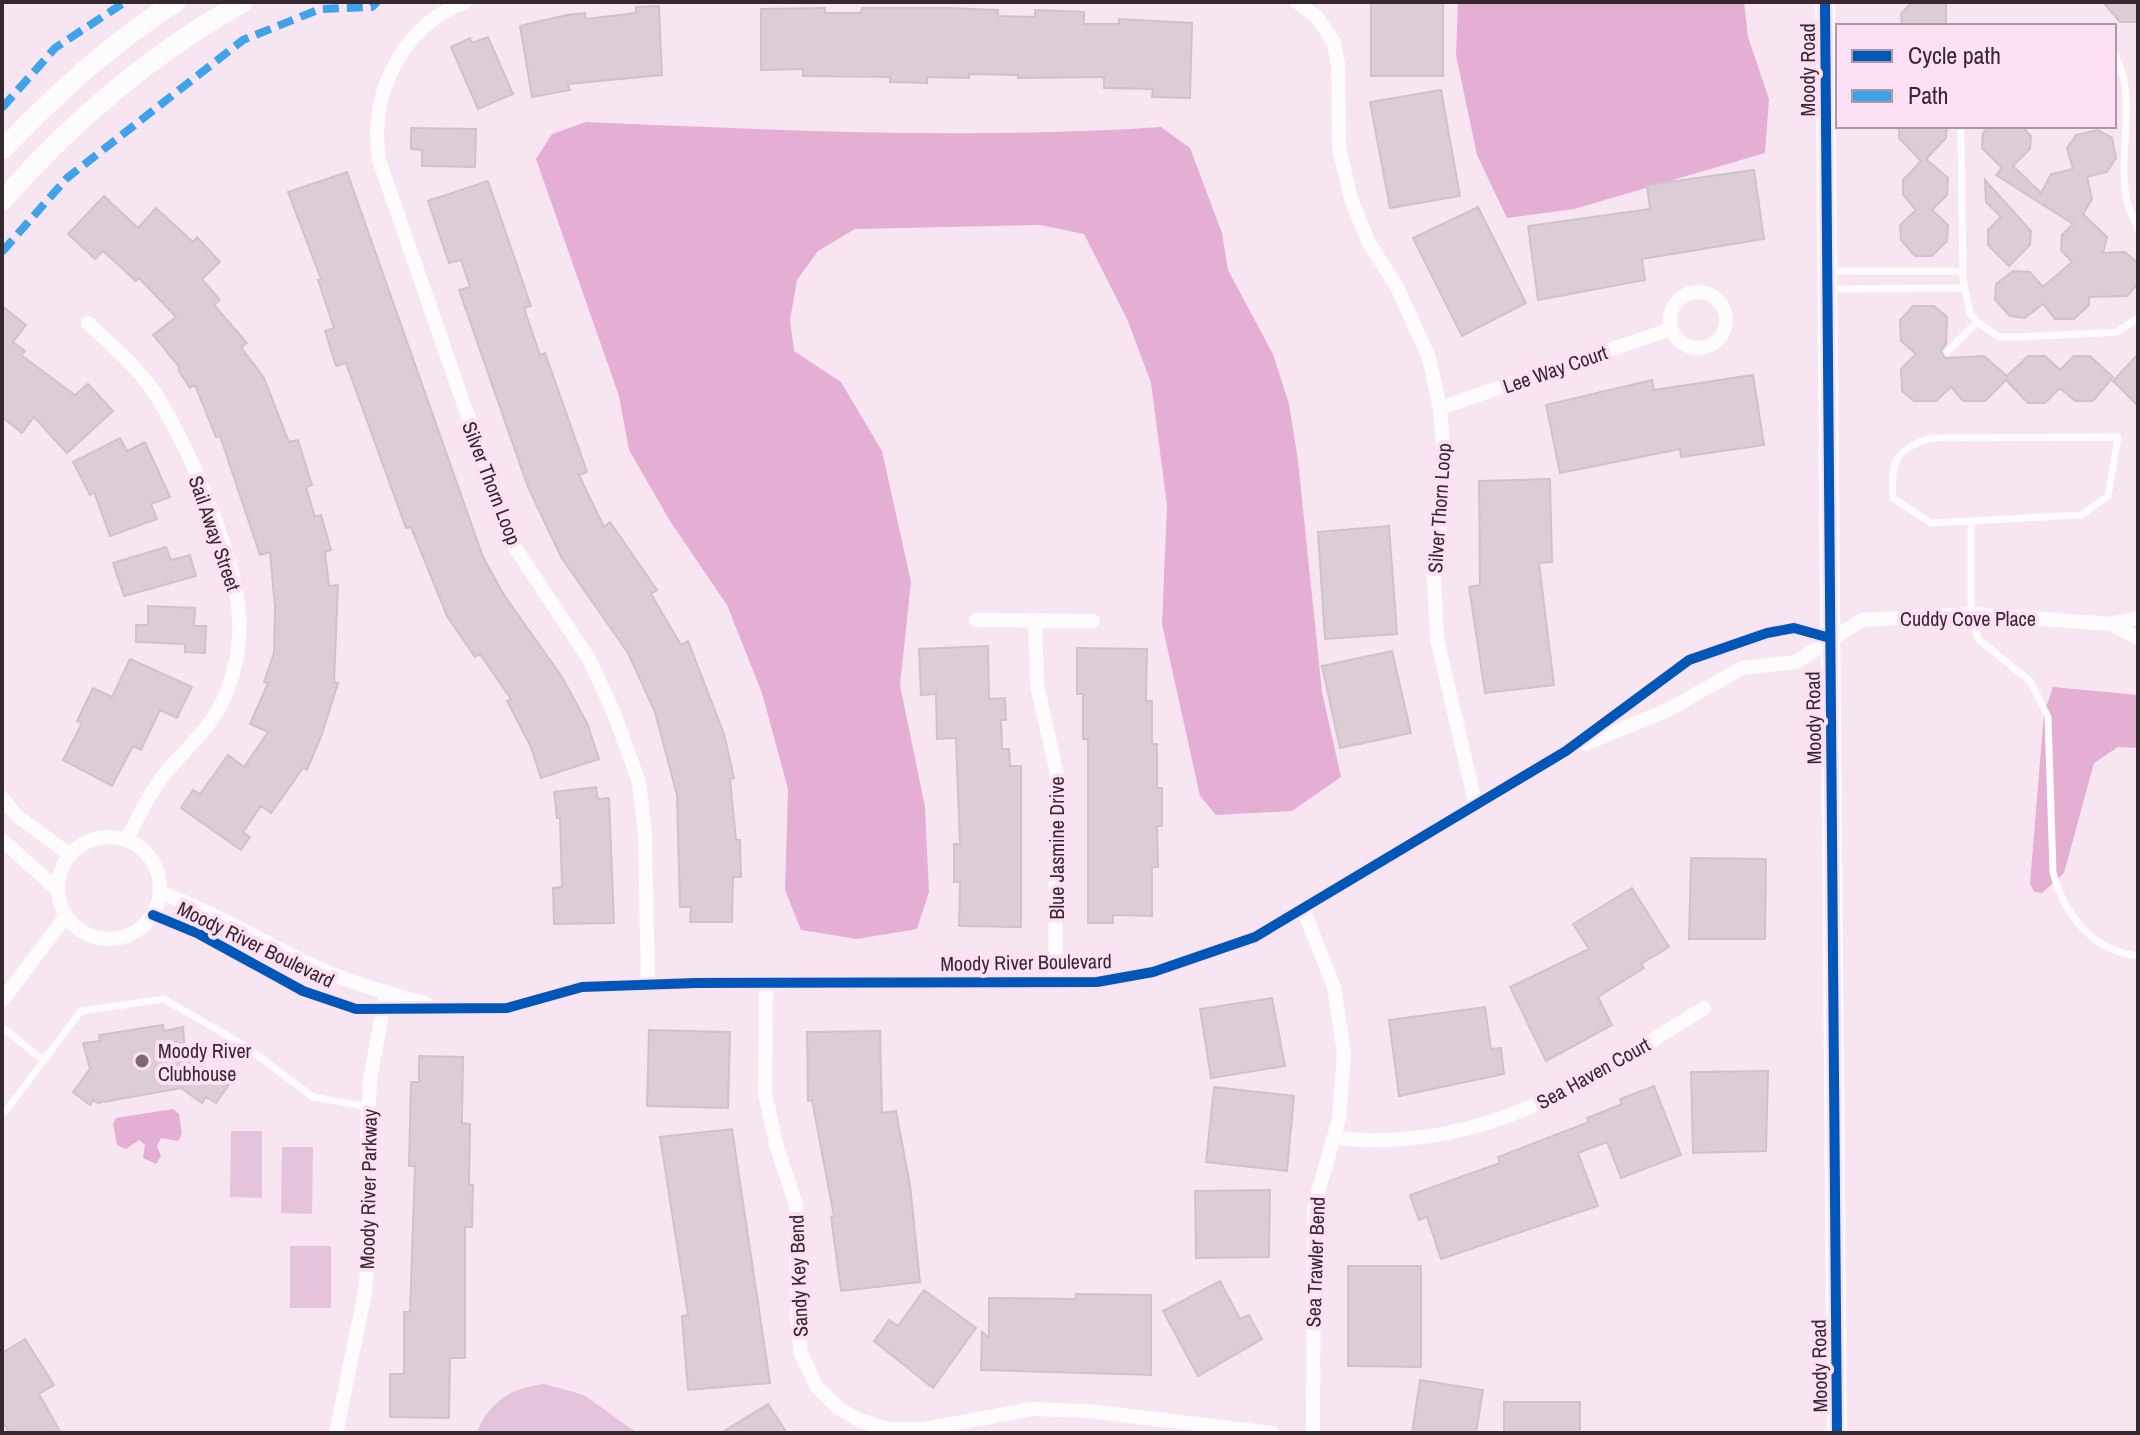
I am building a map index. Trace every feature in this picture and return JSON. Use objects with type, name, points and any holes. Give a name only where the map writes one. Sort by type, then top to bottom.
[{"type":"street","points":[[2,150],[44,106],[99,57],[176,2]]},
{"type":"street","points":[[2,201],[46,152],[102,100],[195,31],[243,2]]},
{"type":"street","name":"Silver Thorn Loop","points":[[465,2],[429,22],[403,49],[378,112],[376,136],[379,160],[512,543],[589,659],[614,713],[639,782],[645,835],[648,985]]},
{"type":"street","name":"Silver Thorn Loop","points":[[1297,2],[1318,18],[1334,43],[1338,65],[1339,147],[1351,199],[1369,243],[1397,287],[1429,358],[1440,408],[1445,473],[1434,577],[1437,639],[1476,806]]},
{"type":"street","name":"Moody Road","points":[[1825,2],[1837,1433]]},
{"type":"street","points":[[1691,292],[1712,295],[1725,311],[1725,330],[1712,345],[1702,348],[1686,346],[1671,329],[1670,312],[1675,303],[1691,292]]},
{"type":"street","name":"Sail Away Street","points":[[88,323],[144,379],[175,428],[205,494],[236,593],[239,614],[235,667],[217,713],[200,739],[165,774],[127,839]]},
{"type":"street","name":"Lee Way Court","points":[[1440,408],[1671,329]]},
{"type":"street","name":"Cuddy Cove Place","points":[[1830,638],[1862,620],[1971,614],[2111,624],[2138,618]]},
{"type":"street","points":[[976,620],[1093,621]]},
{"type":"street","name":"Blue Jasmine Drive","points":[[1035,621],[1038,693],[1057,774],[1055,982]]},
{"type":"street","name":"Cuddy Cove Place","points":[[2111,624],[2138,638]]},
{"type":"street","name":"Moody River Boulevard","points":[[153,915],[199,934],[303,991],[356,1009],[507,1008],[582,987],[1097,982],[1153,972],[1255,937],[1566,751],[1689,660],[1767,633],[1794,628],[1830,638]]},
{"type":"street","name":"Moody River Boulevard","points":[[1566,751],[1668,710],[1742,668],[1796,662],[1830,638]]},
{"type":"street","points":[[1653,688],[1668,710]]},
{"type":"street","points":[[2,798],[36,832],[70,855]]},
{"type":"street","points":[[2,1001],[66,916],[58,890],[61,871],[70,855],[83,843],[100,837],[127,839]]},
{"type":"street","name":"Moody River Boulevard","points":[[66,916],[86,933],[116,939],[133,933],[153,915],[161,893],[152,861],[127,839]]},
{"type":"street","points":[[2,840],[58,890]]},
{"type":"street","name":"Moody River Boulevard","points":[[161,893],[209,910],[306,963],[386,992],[446,1009]]},
{"type":"street","name":"Sea Trawler Bend","points":[[1303,909],[1334,987],[1343,1029],[1344,1076],[1334,1138],[1314,1206],[1313,1433]]},
{"type":"street","name":"Sandy Key Bend","points":[[766,983],[765,1093],[777,1148],[796,1205],[797,1323],[801,1354],[817,1387],[838,1408],[861,1421],[888,1429],[924,1429],[1032,1409],[1088,1411],[1272,1433]]},
{"type":"street","name":"Moody River Parkway","points":[[336,1433],[365,1292],[370,1240],[369,1107],[386,992]]},
{"type":"street","name":"Sea Haven Court","points":[[1334,1138],[1407,1141],[1446,1136],[1513,1116],[1581,1084],[1704,1008]]},
{"type":"street","points":[[1302,1433],[1313,1433]]},
{"type":"lane","points":[[2116,57],[2130,76],[2133,103],[2127,203],[2138,228]]},
{"type":"lane","points":[[1961,128],[1964,288],[1970,313],[1977,322],[1999,337],[2021,337],[2117,332],[2137,320]]},
{"type":"lane","points":[[1826,280],[1963,271]]},
{"type":"lane","points":[[1826,280],[1964,288]]},
{"type":"lane","points":[[1947,352],[1977,322]]},
{"type":"lane","points":[[2118,437],[2108,496],[2081,515],[1971,521],[1931,523],[1893,498],[1891,470],[1907,446],[1931,438],[2118,437]]},
{"type":"lane","points":[[1971,521],[1971,614],[1978,639],[2030,681],[2048,717],[2053,872],[2065,905],[2089,936],[2106,947],[2138,956]]},
{"type":"lane","points":[[5,1112],[81,1011],[164,999],[242,1044],[313,1097],[369,1107]]},
{"type":"lane","points":[[2,1027],[44,1061]]},
{"type":"shaded area","points":[[1458,2],[1744,2],[1748,37],[1769,99],[1765,153],[1574,209],[1507,218],[1477,155],[1456,55]]},
{"type":"shaded area","points":[[586,122],[945,133],[1161,127],[1190,148],[1222,233],[1228,270],[1273,354],[1289,404],[1298,461],[1322,692],[1341,777],[1292,811],[1216,815],[1200,796],[1162,624],[1167,505],[1151,383],[1128,321],[1084,234],[1040,225],[855,229],[818,251],[797,280],[790,320],[794,351],[841,382],[882,451],[911,582],[900,685],[925,807],[929,892],[917,929],[857,939],[801,930],[785,890],[788,789],[762,693],[727,605],[670,521],[629,450],[619,396],[536,159],[552,134]]},
{"type":"shaded area","points":[[2053,687],[2138,695],[2138,748],[2118,747],[2094,763],[2064,873],[2042,893],[2034,892],[2030,883],[2044,713]]},
{"type":"shaded area","points":[[173,1109],[179,1114],[182,1134],[178,1141],[161,1138],[157,1146],[161,1156],[156,1164],[143,1158],[145,1145],[139,1140],[126,1149],[117,1145],[113,1124],[116,1118]]},
{"type":"shaded area","points":[[231,1131],[262,1131],[262,1198],[230,1197]]},
{"type":"shaded area","points":[[282,1147],[313,1147],[312,1214],[281,1213]]},
{"type":"shaded area","points":[[290,1246],[331,1246],[331,1308],[290,1308]]},
{"type":"shaded area","points":[[544,1384],[584,1395],[637,1433],[476,1433],[502,1398],[521,1389]]},
{"type":"building","points":[[1371,2],[1443,2],[1443,76],[1371,76]]},
{"type":"building","points":[[1912,2],[1946,2],[1946,24],[1902,24],[1901,14]]},
{"type":"building","points":[[2103,2],[2138,2],[2138,22],[2120,22]]},
{"type":"building","points":[[659,6],[662,75],[568,84],[570,90],[532,97],[520,26],[566,15],[585,13],[586,19],[636,13],[636,7]]},
{"type":"building","points":[[825,8],[825,13],[861,13],[862,8],[998,10],[998,16],[1035,17],[1035,10],[1084,12],[1084,24],[1119,24],[1119,19],[1192,23],[1190,98],[1152,97],[1153,89],[1104,88],[1104,77],[1018,78],[1018,75],[969,74],[969,78],[927,77],[927,83],[890,82],[890,77],[803,76],[803,69],[761,70],[761,9]]},
{"type":"building","points":[[488,37],[513,94],[478,109],[451,47],[470,38],[472,43]]},
{"type":"building","points":[[1441,90],[1460,196],[1390,208],[1370,102]]},
{"type":"building","points":[[411,128],[476,129],[475,167],[422,166],[422,150],[411,149]]},
{"type":"building","points":[[1899,128],[1947,128],[1946,138],[1926,159],[1948,178],[1947,195],[1932,210],[1948,225],[1947,241],[1932,256],[1915,256],[1901,240],[1900,225],[1916,210],[1903,195],[1903,180],[1921,161],[1899,138]]},
{"type":"building","points":[[1988,128],[2024,128],[2031,136],[2030,149],[2013,166],[2041,193],[2051,174],[2073,169],[2067,148],[2076,135],[2098,130],[2112,138],[2116,158],[2107,172],[2087,177],[2092,199],[2083,214],[2107,237],[2103,253],[2125,252],[2137,262],[2137,285],[2127,296],[2089,297],[2089,305],[2074,319],[2055,319],[2043,304],[2025,318],[2010,316],[1995,300],[1996,284],[2013,271],[2030,272],[2043,287],[2072,262],[2061,250],[2062,235],[2073,224],[1996,175],[2002,168],[1982,148],[1983,133]]},
{"type":"building","points":[[1754,170],[1764,239],[1642,259],[1645,280],[1538,300],[1528,226],[1650,209],[1647,185]]},
{"type":"building","points":[[347,172],[483,557],[504,595],[562,677],[587,723],[599,759],[541,778],[531,747],[507,701],[511,699],[480,654],[475,657],[447,616],[411,527],[406,528],[346,363],[336,366],[325,331],[334,328],[318,280],[321,279],[288,192]]},
{"type":"building","points":[[1985,180],[2031,231],[2030,245],[2009,266],[1988,245],[1988,230],[2001,217],[1986,202]]},
{"type":"building","points":[[488,181],[531,306],[524,308],[540,355],[545,353],[587,472],[579,475],[604,527],[610,522],[657,590],[651,594],[681,645],[688,641],[724,734],[734,778],[730,779],[736,840],[740,840],[741,877],[733,877],[732,922],[690,922],[691,907],[680,907],[677,795],[655,712],[628,653],[561,557],[528,487],[459,290],[470,287],[461,260],[449,263],[428,201]]},
{"type":"building","points":[[104,196],[138,228],[156,208],[193,242],[197,237],[220,262],[202,279],[220,300],[214,305],[247,343],[241,347],[264,378],[289,442],[298,440],[312,485],[306,487],[315,517],[321,515],[331,550],[325,552],[329,586],[338,585],[334,682],[338,683],[307,770],[303,768],[271,813],[261,806],[243,832],[250,837],[241,850],[181,808],[193,790],[200,794],[228,755],[244,767],[268,732],[250,724],[268,683],[264,682],[274,653],[275,607],[270,552],[260,555],[220,436],[216,437],[195,385],[190,388],[178,370],[180,368],[153,335],[176,317],[139,278],[136,281],[103,251],[95,259],[68,234]]},
{"type":"building","points":[[1478,207],[1526,303],[1462,336],[1413,238]]},
{"type":"building","points":[[2,306],[26,325],[13,342],[25,351],[21,355],[75,395],[88,384],[113,411],[67,453],[34,417],[22,433],[2,417]]},
{"type":"building","points":[[1913,306],[1934,306],[1947,317],[1946,344],[1941,351],[1945,358],[1984,356],[2007,376],[2028,356],[2045,356],[2060,370],[2074,356],[2090,356],[2113,377],[2093,401],[2075,401],[2060,388],[2045,403],[2028,403],[2006,380],[1985,401],[1963,401],[1951,387],[1936,401],[1914,401],[1902,391],[1901,369],[1916,354],[1901,341],[1900,320]]},
{"type":"building","points":[[2138,354],[2138,406],[2113,381]]},
{"type":"building","points":[[1753,375],[1764,445],[1681,457],[1680,449],[1560,473],[1546,405],[1652,380],[1654,390]]},
{"type":"building","points":[[120,438],[127,451],[145,442],[170,497],[151,504],[157,519],[110,536],[94,492],[90,495],[73,462]]},
{"type":"building","points":[[1550,479],[1552,562],[1539,563],[1554,685],[1485,693],[1469,587],[1480,585],[1479,481]]},
{"type":"building","points":[[1389,526],[1397,634],[1325,639],[1318,532]]},
{"type":"building","points":[[166,547],[171,560],[190,555],[196,576],[124,596],[113,563]]},
{"type":"building","points":[[148,606],[195,608],[194,626],[206,626],[205,653],[185,652],[185,644],[136,642],[136,625],[148,625]]},
{"type":"building","points":[[988,646],[989,699],[1005,698],[1006,720],[1001,720],[1002,749],[1009,749],[1010,766],[1021,766],[1021,927],[959,926],[960,882],[954,882],[954,844],[960,844],[956,738],[937,739],[936,694],[921,695],[919,649]]},
{"type":"building","points":[[1077,648],[1147,649],[1146,701],[1152,701],[1152,744],[1157,744],[1157,788],[1162,788],[1162,826],[1157,826],[1158,867],[1152,867],[1152,916],[1113,915],[1113,923],[1088,923],[1088,739],[1083,739],[1083,694],[1077,694]]},
{"type":"building","points":[[1392,651],[1411,733],[1340,748],[1322,666]]},
{"type":"building","points":[[130,659],[192,687],[177,718],[160,710],[141,750],[133,746],[112,786],[63,760],[82,723],[77,721],[93,688],[112,697]]},
{"type":"building","points":[[596,787],[598,799],[609,798],[614,923],[554,924],[553,888],[562,887],[560,818],[557,818],[554,792]]},
{"type":"building","points":[[1691,858],[1766,859],[1765,939],[1689,939]]},
{"type":"building","points":[[1632,888],[1669,947],[1641,964],[1644,968],[1598,997],[1612,1025],[1546,1061],[1510,987],[1589,949],[1573,924]]},
{"type":"building","points":[[1272,998],[1285,1066],[1211,1078],[1200,1009]]},
{"type":"building","points":[[1485,1007],[1491,1049],[1501,1048],[1504,1074],[1399,1096],[1389,1020]]},
{"type":"building","name":"Moody River Clubhouse","points":[[163,1025],[164,1031],[183,1027],[185,1054],[229,1085],[216,1103],[206,1097],[202,1103],[181,1088],[98,1103],[93,1100],[90,1105],[73,1092],[90,1069],[83,1043],[100,1041],[99,1035]]},
{"type":"building","points":[[649,1030],[730,1032],[728,1108],[647,1106]]},
{"type":"building","points":[[880,1031],[882,1113],[896,1111],[910,1185],[920,1282],[841,1291],[831,1217],[834,1216],[812,1100],[808,1101],[807,1032]]},
{"type":"building","points":[[419,1056],[463,1057],[462,1123],[470,1124],[469,1185],[473,1185],[472,1227],[465,1227],[465,1358],[450,1358],[449,1418],[390,1417],[390,1374],[404,1374],[404,1312],[410,1312],[415,1166],[409,1166],[411,1082],[419,1082]]},
{"type":"building","points":[[1768,1071],[1766,1151],[1693,1153],[1691,1072]]},
{"type":"building","points":[[1654,1086],[1681,1155],[1621,1178],[1607,1142],[1578,1153],[1598,1206],[1441,1259],[1427,1217],[1419,1220],[1410,1195],[1500,1163],[1498,1157],[1589,1122],[1587,1118],[1622,1104],[1620,1099]]},
{"type":"building","points":[[1214,1087],[1294,1096],[1287,1171],[1206,1162]]},
{"type":"building","points":[[732,1129],[770,1383],[688,1390],[682,1316],[688,1315],[660,1137]]},
{"type":"building","points":[[1270,1190],[1269,1257],[1196,1258],[1195,1191]]},
{"type":"building","points":[[1348,1266],[1421,1266],[1421,1367],[1348,1366]]},
{"type":"building","points":[[1220,1281],[1240,1319],[1249,1315],[1262,1339],[1198,1376],[1163,1311]]},
{"type":"building","points":[[924,1290],[976,1328],[933,1388],[874,1341],[889,1320],[898,1326]]},
{"type":"building","points":[[1076,1294],[1151,1295],[1151,1375],[981,1370],[982,1332],[989,1337],[989,1298],[1076,1299]]},
{"type":"building","points":[[25,1339],[54,1385],[39,1394],[61,1433],[9,1433],[2,1420],[2,1353]]},
{"type":"building","points":[[1420,1380],[1483,1390],[1476,1433],[1412,1433]]},
{"type":"building","points":[[1504,1402],[1580,1402],[1580,1433],[1504,1433]]},
{"type":"building","points":[[768,1404],[787,1433],[721,1433]]},
{"type":"marked path","points":[[2,108],[55,48],[125,2]]},
{"type":"marked path","points":[[2,252],[67,178],[243,40],[320,9],[372,7],[377,2]]},
{"type":"cycle path","points":[[1825,2],[1837,1433]]},
{"type":"cycle path","points":[[153,915],[199,934],[303,991],[356,1009],[507,1008],[582,987],[696,983],[1097,982],[1153,972],[1255,937],[1566,751],[1689,660],[1767,633],[1794,628],[1830,638]]},
{"type":"place","name":"Moody River Clubhouse","points":[[142,1061]]}]
